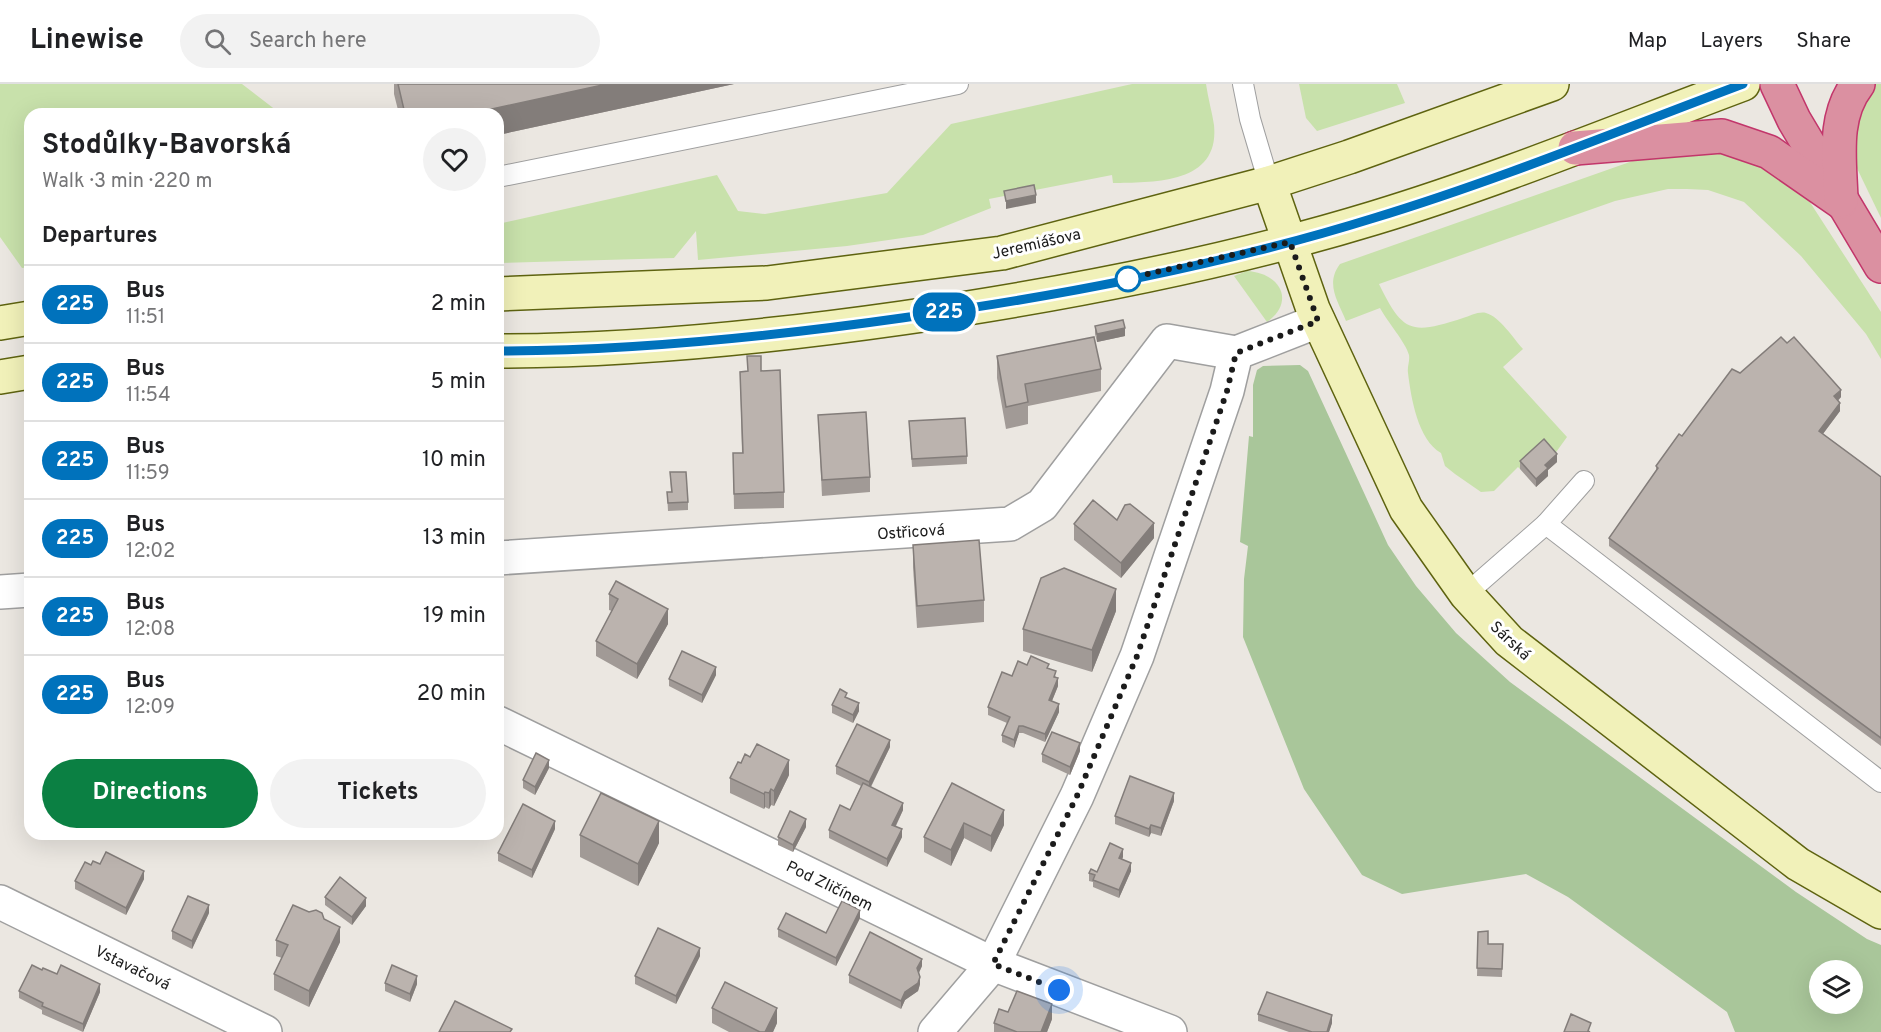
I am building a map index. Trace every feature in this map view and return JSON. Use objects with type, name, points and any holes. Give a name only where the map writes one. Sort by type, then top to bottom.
[{"type":"highway","points":[[1777,84],[1794,120],[1881,267]]},
{"type":"highway","points":[[1841,202],[1840,124],[1845,105],[1858,84]]},
{"type":"highway","points":[[1575,148],[1722,136],[1769,152],[1841,202]]},
{"type":"main road","name":"Jeremiášova","points":[[504,294],[767,283],[1002,253],[1269,183],[1350,158],[1552,84]]},
{"type":"main road","points":[[504,351],[727,339],[809,331],[997,304],[1201,264],[1290,242],[1439,197],[1743,84]]},
{"type":"main road","name":"Sárská","points":[[1269,183],[1318,321],[1406,509],[1466,594],[1509,641],[1788,857],[1881,912]]},
{"type":"main road","points":[[0,323],[24,318]]},
{"type":"main road","points":[[0,377],[24,373]]},
{"type":"street","points":[[935,1032],[993,964],[1077,796],[1137,656],[1227,391],[1236,353],[1318,321]]},
{"type":"street","name":"Ostřicová","points":[[504,558],[1010,524],[1042,505],[1167,341],[1236,353]]},
{"type":"street","points":[[0,592],[24,590]]},
{"type":"street","name":"Pod Zličínem","points":[[504,726],[993,964],[1170,1032]]},
{"type":"street","name":"Vstavačová","points":[[0,902],[265,1032]]},
{"type":"lane","points":[[504,176],[958,84]]},
{"type":"lane","points":[[1243,84],[1250,119],[1269,183]]},
{"type":"lane","points":[[0,307],[24,315]]},
{"type":"lane","points":[[1466,594],[1546,524],[1584,481]]},
{"type":"lane","points":[[1546,524],[1881,782]]},
{"type":"green space","points":[[0,84],[242,84],[273,108],[24,108],[24,268],[0,237]]},
{"type":"green space","points":[[1132,84],[1206,84],[1214,125],[1213,145],[1206,159],[1195,169],[1180,176],[1146,182],[1113,183],[1112,175],[989,199],[991,208],[923,235],[847,246],[698,260],[696,231],[674,258],[504,263],[504,223],[717,175],[738,211],[765,214],[887,193],[951,124]]},
{"type":"green space","points":[[1299,84],[1397,84],[1405,103],[1317,131],[1306,118]]},
{"type":"green space","points":[[1873,84],[1881,84],[1881,218],[1853,160],[1858,108]]},
{"type":"green space","points":[[1702,147],[1762,164],[1804,193],[1881,312],[1881,359],[1866,334],[1801,256],[1744,202],[1708,190],[1687,189],[1668,189],[1615,201],[1379,284],[1395,312],[1402,321],[1410,326],[1431,327],[1480,313],[1486,313],[1496,319],[1523,349],[1503,367],[1567,437],[1554,455],[1544,447],[1520,469],[1518,467],[1494,491],[1481,492],[1455,474],[1445,466],[1441,453],[1433,447],[1421,429],[1411,394],[1408,371],[1409,355],[1380,308],[1346,321],[1333,286],[1333,279],[1340,264],[1661,151]]},
{"type":"green space","points":[[1247,271],[1268,277],[1280,289],[1281,305],[1276,314],[1267,322],[1234,276]]},
{"type":"green space","points":[[1300,365],[1308,371],[1388,545],[1416,586],[1456,633],[1510,682],[1796,892],[1867,939],[1881,945],[1881,1032],[1735,1032],[1727,1012],[1568,897],[1526,874],[1402,894],[1362,875],[1304,789],[1243,637],[1244,579],[1248,546],[1240,542],[1249,436],[1253,437],[1253,385],[1257,370],[1263,366]]},
{"type":"building","points":[[398,84],[607,84],[497,108],[404,108]]},
{"type":"building","points":[[1034,185],[1036,195],[1006,201],[1004,191]]},
{"type":"building","points":[[1123,320],[1125,328],[1097,334],[1095,326]]},
{"type":"building","points":[[1094,337],[1101,369],[1025,384],[1028,402],[1006,407],[997,356]]},
{"type":"building","points":[[1781,337],[1787,343],[1794,337],[1841,390],[1834,396],[1840,403],[1819,431],[1881,477],[1881,738],[1609,538],[1679,434],[1682,436],[1732,369],[1740,373]]},
{"type":"building","points":[[747,356],[761,356],[761,371],[780,370],[784,492],[734,494],[733,453],[743,453],[740,372],[748,371]]},
{"type":"building","points":[[866,412],[870,477],[822,480],[818,415]]},
{"type":"building","points":[[965,418],[967,456],[912,459],[909,421]]},
{"type":"building","points":[[1544,439],[1557,454],[1545,465],[1548,468],[1536,479],[1520,461]]},
{"type":"building","points":[[670,472],[686,472],[688,502],[668,503],[667,492],[672,492]]},
{"type":"building","points":[[1093,500],[1117,520],[1125,505],[1130,504],[1154,523],[1121,563],[1074,524]]},
{"type":"building","points":[[979,540],[984,600],[917,606],[913,545]]},
{"type":"building","points":[[1064,568],[1116,589],[1092,650],[1023,629],[1041,578]]},
{"type":"building","points":[[616,581],[668,609],[637,664],[596,641],[618,599],[609,594]]},
{"type":"building","points":[[682,651],[716,667],[702,695],[669,679]]},
{"type":"building","points":[[1031,656],[1049,664],[1047,668],[1056,671],[1054,677],[1058,678],[1049,700],[1059,704],[1045,734],[1019,726],[1014,740],[1002,735],[1010,717],[988,707],[1002,672],[1012,676],[1018,661],[1027,665]]},
{"type":"building","points":[[840,689],[847,693],[845,697],[859,703],[853,715],[832,705]]},
{"type":"building","points":[[857,724],[890,740],[869,782],[836,766]]},
{"type":"building","points":[[1052,732],[1080,743],[1070,767],[1042,754]]},
{"type":"building","points":[[757,744],[789,760],[774,791],[771,789],[769,793],[764,794],[730,778],[738,762],[741,763],[745,754],[750,757]]},
{"type":"building","points":[[536,753],[549,760],[535,787],[523,780]]},
{"type":"building","points":[[1130,776],[1174,793],[1161,828],[1151,825],[1149,829],[1115,816]]},
{"type":"building","points":[[863,783],[903,803],[892,825],[902,829],[887,859],[829,830],[840,805],[850,810]]},
{"type":"building","points":[[952,783],[1004,810],[991,836],[964,823],[951,850],[924,837]]},
{"type":"building","points":[[601,793],[659,821],[638,864],[580,835]]},
{"type":"building","points":[[523,804],[555,821],[532,870],[498,853]]},
{"type":"building","points":[[790,811],[806,819],[793,845],[778,837]]},
{"type":"building","points":[[1110,843],[1123,849],[1119,858],[1131,863],[1119,890],[1093,880],[1095,875],[1089,873],[1091,869],[1097,872]]},
{"type":"building","points":[[106,852],[144,871],[126,908],[75,881],[85,862],[91,865],[93,861],[100,864]]},
{"type":"building","points":[[340,877],[366,898],[352,917],[325,897]]},
{"type":"building","points":[[188,896],[209,905],[192,941],[172,931]]},
{"type":"building","points":[[842,901],[860,910],[836,958],[778,929],[786,913],[826,933]]},
{"type":"building","points":[[293,905],[309,912],[316,910],[322,913],[324,919],[340,927],[309,991],[274,974],[288,945],[276,940]]},
{"type":"building","points":[[658,928],[700,948],[676,996],[635,976]]},
{"type":"building","points":[[1488,931],[1488,944],[1503,944],[1502,969],[1477,968],[1478,932]]},
{"type":"building","points":[[870,932],[922,959],[917,968],[920,977],[918,983],[905,992],[901,1001],[849,975]]},
{"type":"building","points":[[32,965],[57,974],[61,965],[100,984],[83,1024],[42,1006],[43,1003],[19,991]]},
{"type":"building","points":[[392,965],[417,976],[410,994],[385,983]]},
{"type":"building","points":[[725,982],[777,1008],[765,1032],[760,1032],[712,1008]]},
{"type":"building","points":[[1017,991],[1052,1004],[1041,1032],[1017,1032],[994,1023],[999,1009],[1008,1012]]},
{"type":"building","points":[[1267,992],[1332,1015],[1327,1032],[1312,1032],[1258,1014]]},
{"type":"building","points":[[455,1001],[512,1029],[510,1032],[439,1032]]},
{"type":"building","points":[[1571,1014],[1591,1023],[1588,1031],[1590,1032],[1564,1032]]},
{"type":"bus line","name":"225","points":[[504,351],[763,337],[997,304],[1201,264],[1373,219],[1575,148],[1743,84]]},
{"type":"route","points":[[1059,990],[993,964],[1077,796],[1137,656],[1227,391],[1236,353],[1318,321],[1290,242],[1201,264],[1125,279],[1128,279]]}]
